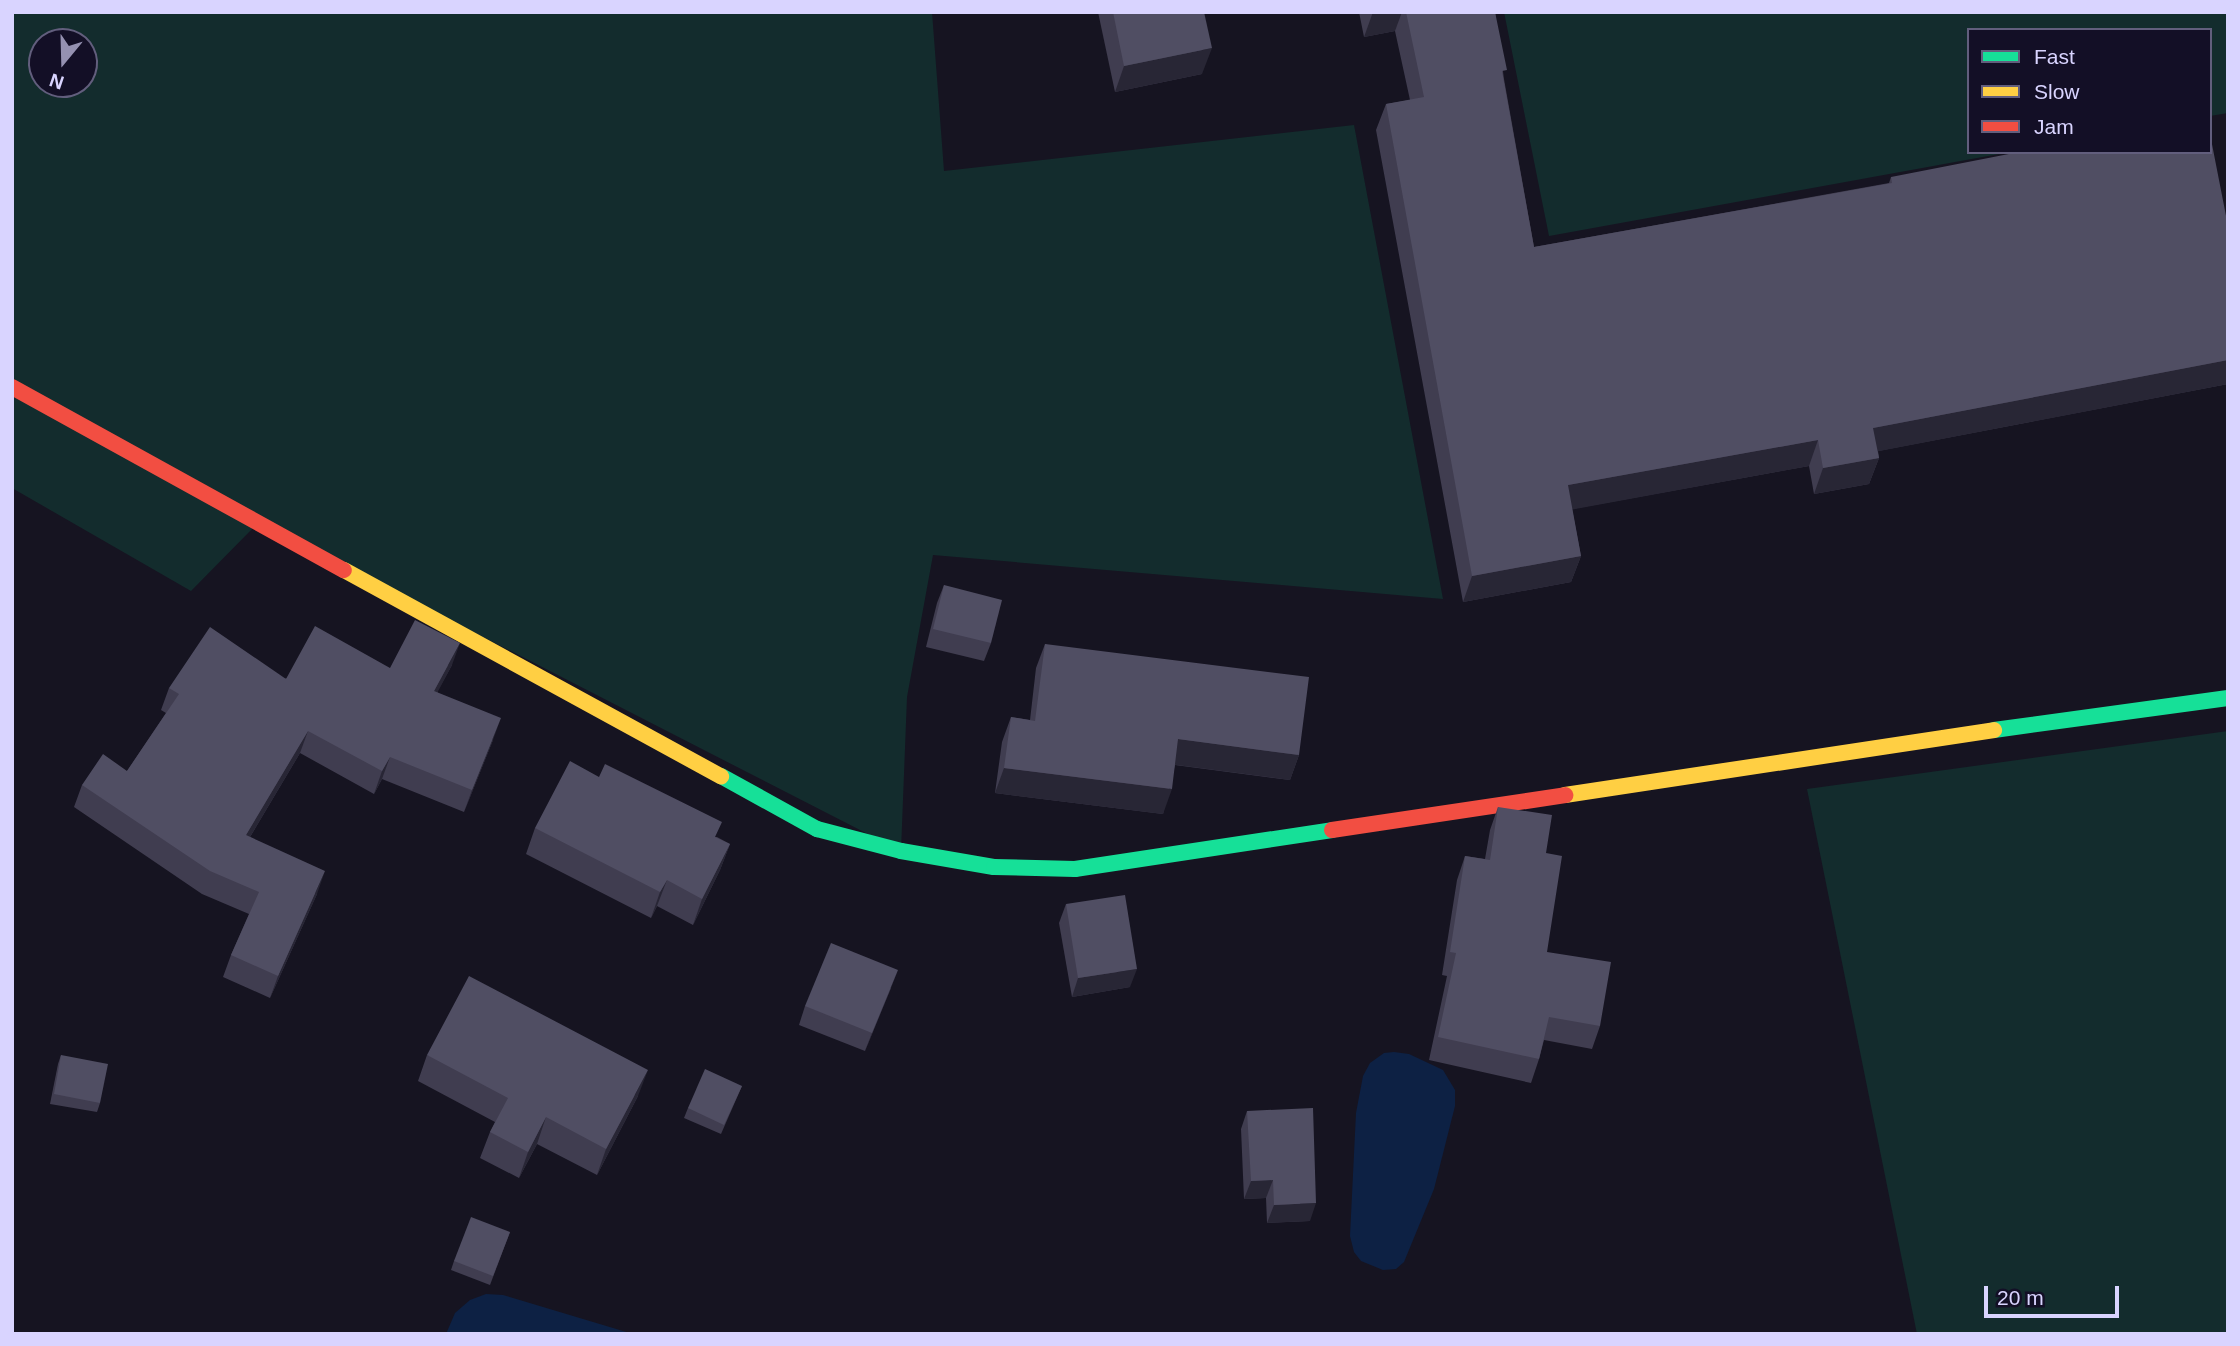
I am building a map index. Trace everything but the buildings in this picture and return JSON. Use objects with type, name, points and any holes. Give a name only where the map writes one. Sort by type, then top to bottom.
[{"type":"street","points":[[12,387],[817,829],[901,851],[994,867],[1074,869],[1962,734],[2228,698]]},
{"type":"green space","points":[[12,12],[932,12],[944,171],[1354,125],[1443,599],[933,555],[907,697],[901,851],[259,522],[191,591],[12,488]]},
{"type":"green space","points":[[1504,12],[2228,12],[2228,113],[2212,116],[2212,28],[1967,28],[1967,154],[1999,154],[1549,236]]},
{"type":"green space","points":[[2228,731],[2228,1334],[1917,1334],[1807,789]]},
{"type":"water","points":[[1384,1053],[1409,1054],[1443,1070],[1455,1090],[1455,1106],[1434,1189],[1404,1262],[1396,1269],[1383,1270],[1361,1261],[1354,1252],[1350,1236],[1356,1113],[1363,1076],[1370,1063]]},
{"type":"water","points":[[486,1294],[503,1295],[633,1334],[446,1334],[455,1313],[470,1300]]},
{"type":"traffic: fast","points":[[1994,730],[2228,698]]},
{"type":"traffic: fast","points":[[721,776],[817,829],[901,851],[994,867],[1075,869],[1332,830]]},
{"type":"traffic: slow","points":[[344,570],[721,776]]},
{"type":"traffic: slow","points":[[1565,795],[1994,730]]},
{"type":"traffic: jam","points":[[12,387],[344,570]]},
{"type":"traffic: jam","points":[[1332,830],[1565,795]]}]
